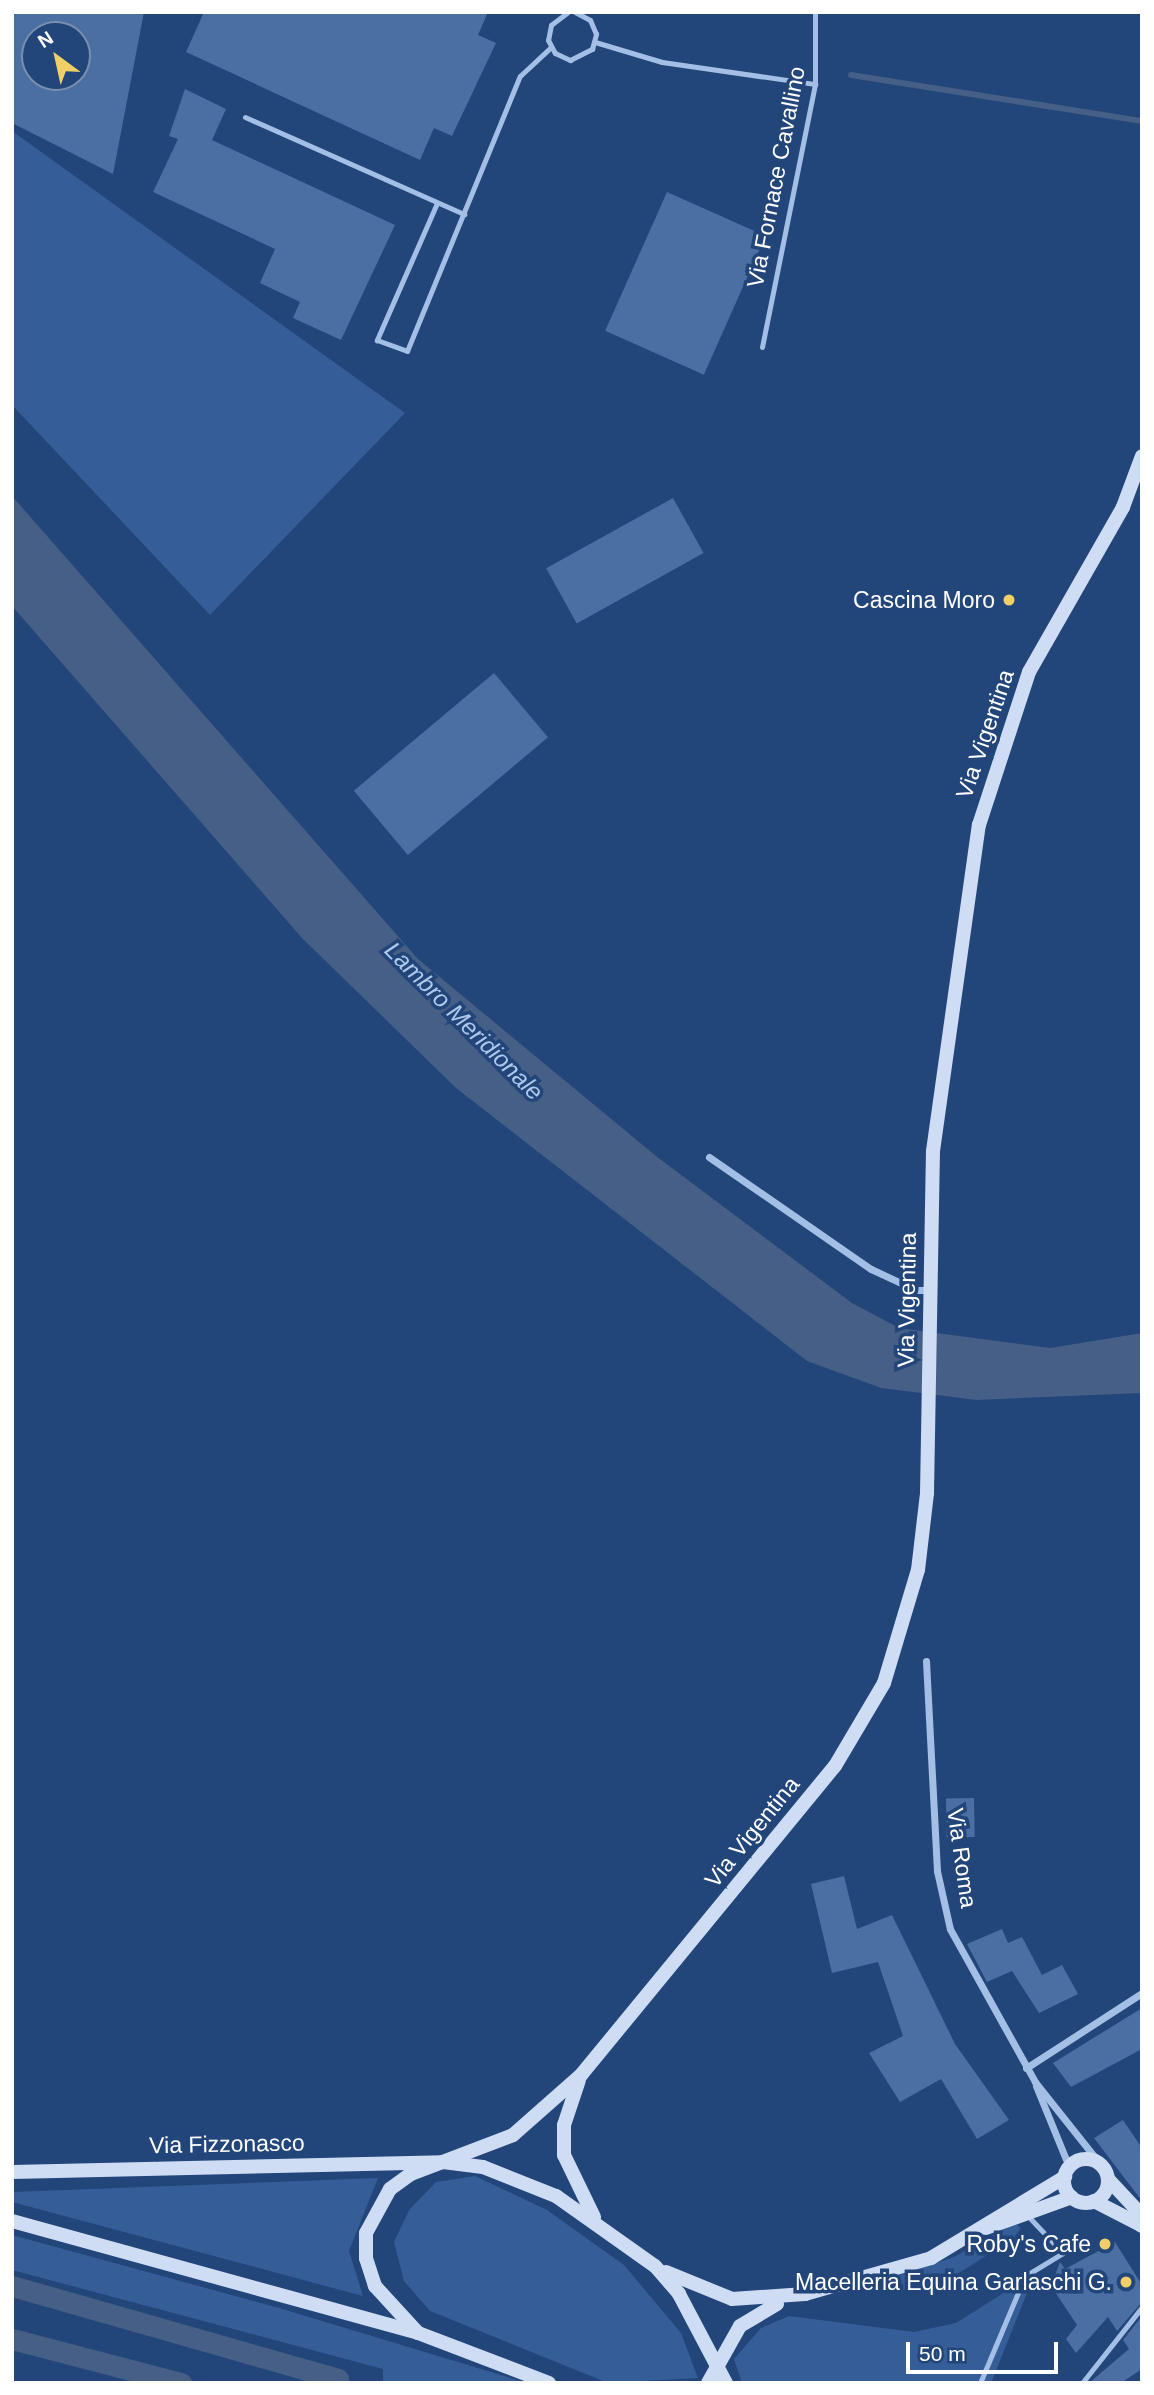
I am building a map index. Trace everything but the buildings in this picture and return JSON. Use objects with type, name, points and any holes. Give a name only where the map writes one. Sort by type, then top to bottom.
[{"type":"main road","name":"Via Vigentina","points":[[581,2075],[802,1809],[860,1728],[902,1630],[918,1570],[927,1493],[933,1151],[988,789],[1030,672],[1123,506],[1142,456]]},
{"type":"main road","points":[[418,2333],[375,2286],[366,2258],[366,2232],[390,2189],[443,2162],[513,2135],[581,2075]]},
{"type":"main road","points":[[581,2075],[564,2124],[564,2155],[596,2219]]},
{"type":"main road","name":"Via Roma","points":[[972,2233],[1084,2159],[1101,2165],[1108,2179],[1136,2209],[1141,2225]]},
{"type":"main road","points":[[443,2162],[523,2180],[596,2219],[655,2266],[718,2364],[726,2383]]},
{"type":"main road","name":"Via Fizzonasco","points":[[12,2172],[443,2162]]},
{"type":"main road","name":"Via Roma","points":[[1067,2172],[1072,2197]]},
{"type":"main road","points":[[1094,2201],[1108,2179]]},
{"type":"main road","name":"Via Roma","points":[[708,2383],[740,2326],[762,2309],[805,2294],[894,2271],[972,2233],[1024,2213],[1072,2197],[1094,2201],[1141,2225]]},
{"type":"main road","points":[[12,2221],[418,2333],[549,2383]]},
{"type":"main road","name":"Via Roma","points":[[655,2266],[695,2289],[732,2299],[805,2294]]},
{"type":"street","points":[[709,1157],[872,1269],[930,1290]]},
{"type":"street","name":"Via Roma","points":[[926,1661],[937,1871],[950,1929],[1026,2068],[1101,2165]]},
{"type":"street","points":[[1026,2068],[1142,1993]]},
{"type":"street","name":"Via Roma","points":[[1035,2082],[1067,2172]]},
{"type":"lane","points":[[437,203],[377,340],[407,351],[520,76],[551,47],[555,19],[549,12]]},
{"type":"lane","points":[[555,19],[568,12]]},
{"type":"lane","points":[[551,47],[570,60],[586,55],[595,42],[590,20],[575,12]]},
{"type":"lane","name":"Via Fornace Cavallino","points":[[762,347],[815,85],[815,12]]},
{"type":"lane","points":[[595,42],[662,62],[815,85]]},
{"type":"lane","points":[[245,117],[464,214]]},
{"type":"lane","points":[[980,2383],[1024,2276],[1063,2253],[1024,2213]]},
{"type":"lane","points":[[1082,2383],[1142,2307]]},
{"type":"shaded area","points":[[12,131],[405,413],[210,615],[12,405]]},
{"type":"shaded area","points":[[475,2176],[547,2210],[624,2265],[681,2333],[698,2378],[608,2383],[430,2311],[404,2281],[394,2242],[409,2210],[436,2182]]},
{"type":"shaded area","points":[[378,2178],[349,2251],[363,2296],[12,2202],[12,2192]]},
{"type":"shaded area","points":[[1015,2223],[1021,2228],[1014,2238],[954,2276],[896,2292],[855,2290],[954,2257]]},
{"type":"shaded area","points":[[12,2235],[279,2308],[527,2383],[383,2383],[383,2369],[12,2270]]},
{"type":"shaded area","points":[[1035,2273],[991,2383],[742,2383],[734,2359],[761,2328],[789,2316],[914,2332],[956,2323]]},
{"type":"water","name":"Lambro Meridionale","points":[[12,496],[418,959],[656,1156],[852,1303],[899,1328],[1050,1348],[1142,1333],[1142,1393],[976,1400],[881,1388],[807,1361],[456,1088],[302,938],[12,606]]},
{"type":"waterway","points":[[851,75],[1142,121]]},
{"type":"waterway","points":[[12,2286],[338,2379]]},
{"type":"waterway","points":[[12,2339],[181,2383]]},
{"type":"place","name":"Cascina Moro","points":[[1009,600]]},
{"type":"place","name":"Roby's Cafe","points":[[1105,2244]]},
{"type":"place","name":"Macelleria Equina Garlaschi G.","points":[[1126,2282]]}]
